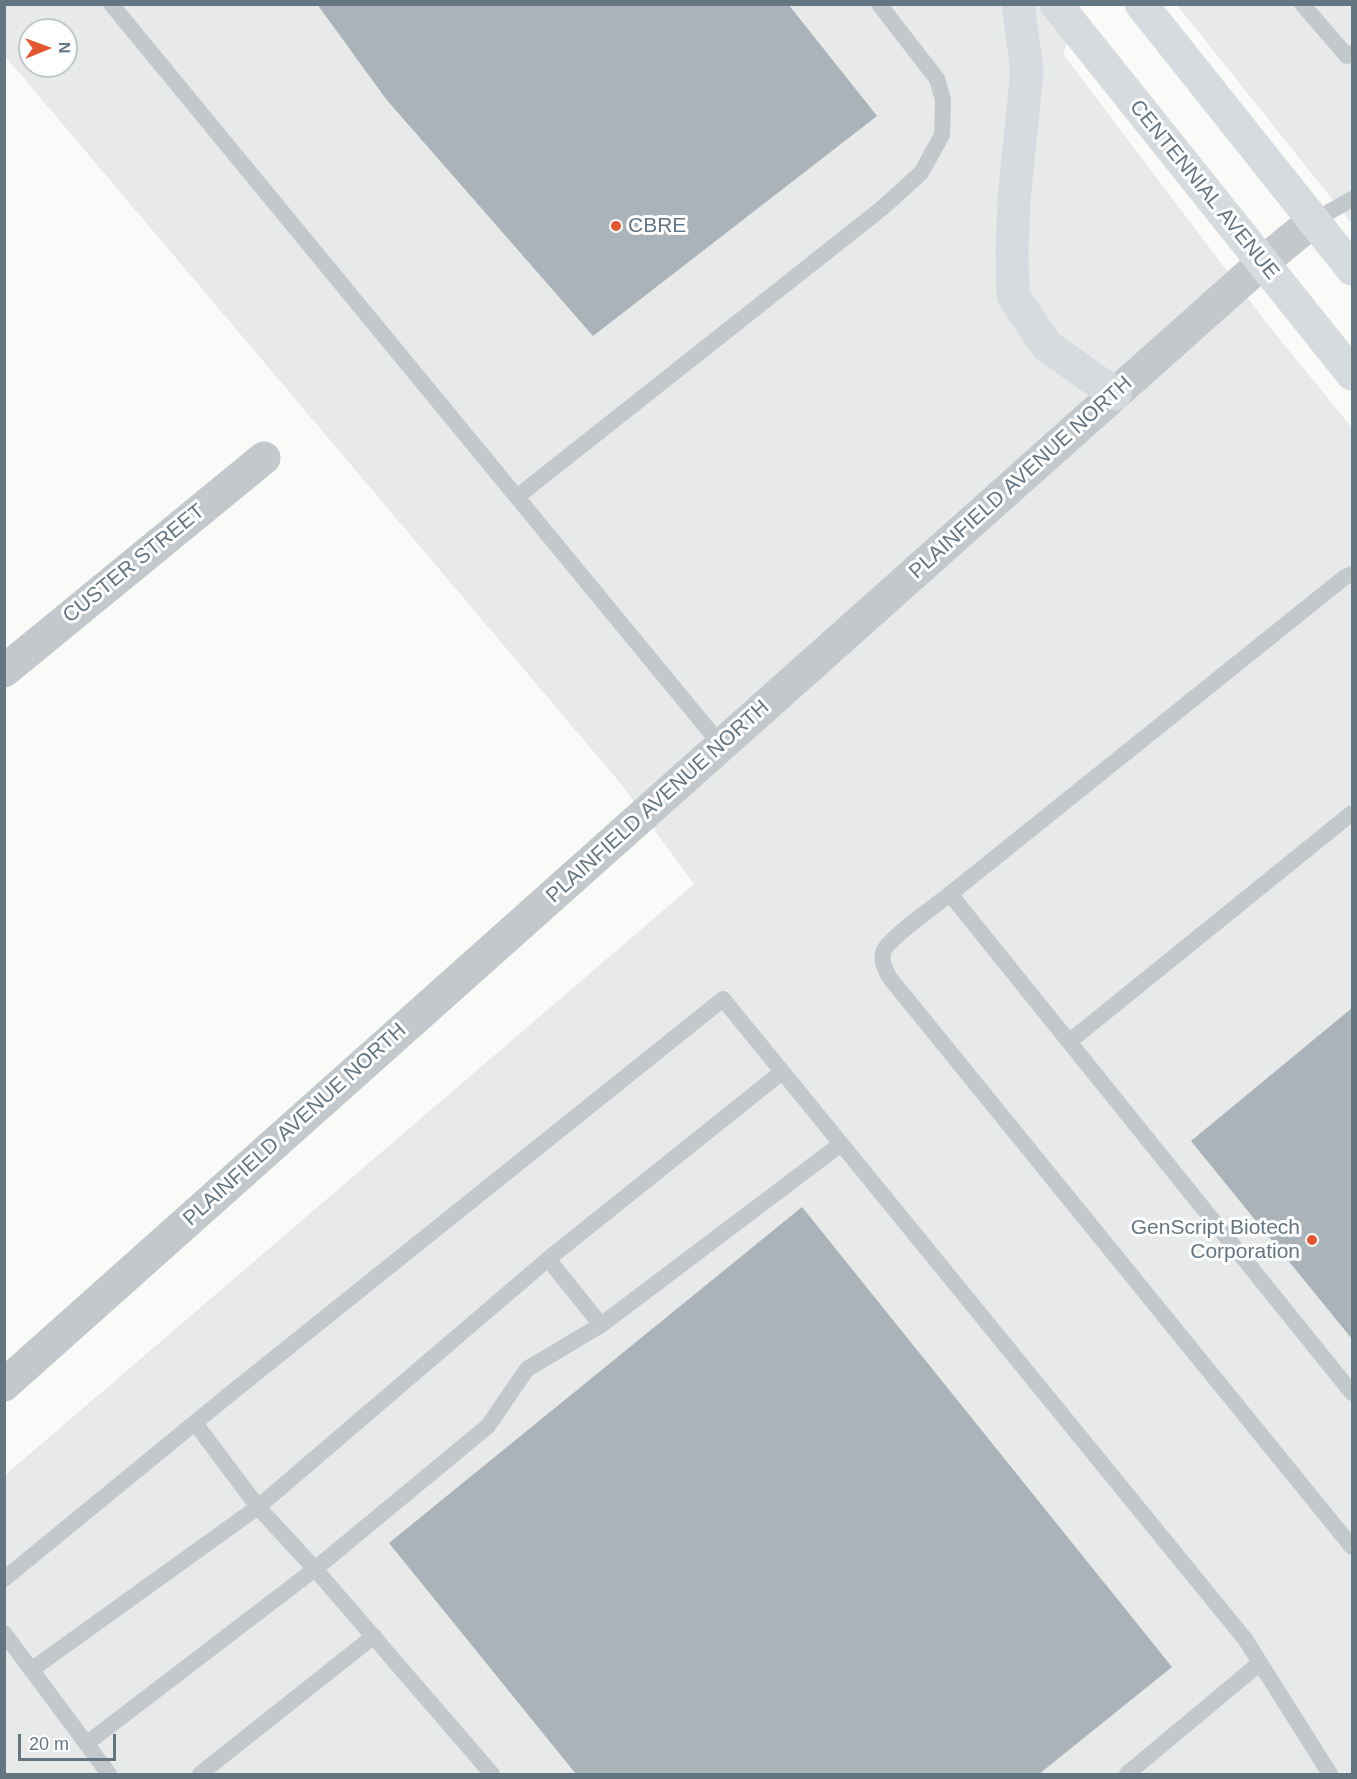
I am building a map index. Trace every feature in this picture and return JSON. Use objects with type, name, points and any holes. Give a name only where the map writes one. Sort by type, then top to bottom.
[{"type":"main road","points":[[1018,4],[1027,71],[1014,199],[1013,297],[1047,346],[1115,394]]},
{"type":"main road","name":"CENTENNIAL AVENUE","points":[[1056,4],[1353,375]]},
{"type":"main road","points":[[1141,4],[1353,269]]},
{"type":"street","name":"PLAINFIELD AVENUE NORTH","points":[[4,1385],[1262,263],[1313,221]]},
{"type":"street","name":"CUSTER STREET","points":[[4,670],[264,458]]},
{"type":"lane","points":[[111,4],[722,745]]},
{"type":"lane","points":[[518,496],[881,209],[921,173],[942,135],[943,100],[937,79],[879,4]]},
{"type":"lane","points":[[1302,4],[1347,56],[1353,52]]},
{"type":"lane","points":[[1313,221],[1353,199]]},
{"type":"lane","points":[[1353,574],[1336,584],[891,941],[883,951],[884,965],[889,977],[1353,1547]]},
{"type":"lane","points":[[1070,1041],[1353,813]]},
{"type":"lane","points":[[950,894],[1353,1393]]},
{"type":"lane","points":[[4,1579],[723,999],[1237,1629],[1330,1774]]},
{"type":"lane","points":[[31,1670],[258,1507],[548,1258],[782,1072]]},
{"type":"lane","points":[[86,1744],[315,1569],[489,1426],[527,1369],[601,1325],[841,1144]]},
{"type":"lane","points":[[548,1258],[601,1325]]},
{"type":"lane","points":[[195,1423],[258,1507],[374,1636],[492,1774]]},
{"type":"lane","points":[[4,1633],[109,1774]]},
{"type":"lane","points":[[200,1774],[374,1636]]},
{"type":"lane","points":[[1127,1774],[1260,1663]]},
{"type":"shaded area","points":[[5,5],[1080,5],[1063,54],[1265,321],[1352,428],[1352,1774],[5,1774],[4,1476],[694,884],[621,784],[24,78],[78,78],[78,18],[18,18],[18,71],[5,56]]},
{"type":"shaded area","points":[[1177,5],[1352,5],[1352,224]]},
{"type":"building","name":"CBRE","points":[[317,4],[788,4],[877,116],[593,336],[386,99]]},
{"type":"building","name":"GenScript Biotech Corporation","points":[[1352,1008],[1352,1339],[1191,1141]]},
{"type":"building","points":[[802,1207],[1172,1667],[1039,1774],[576,1774],[389,1543]]},
{"type":"place","name":"CBRE","points":[[616,226]]},
{"type":"place","name":"GenScript Biotech Corporation","points":[[1312,1240]]}]
